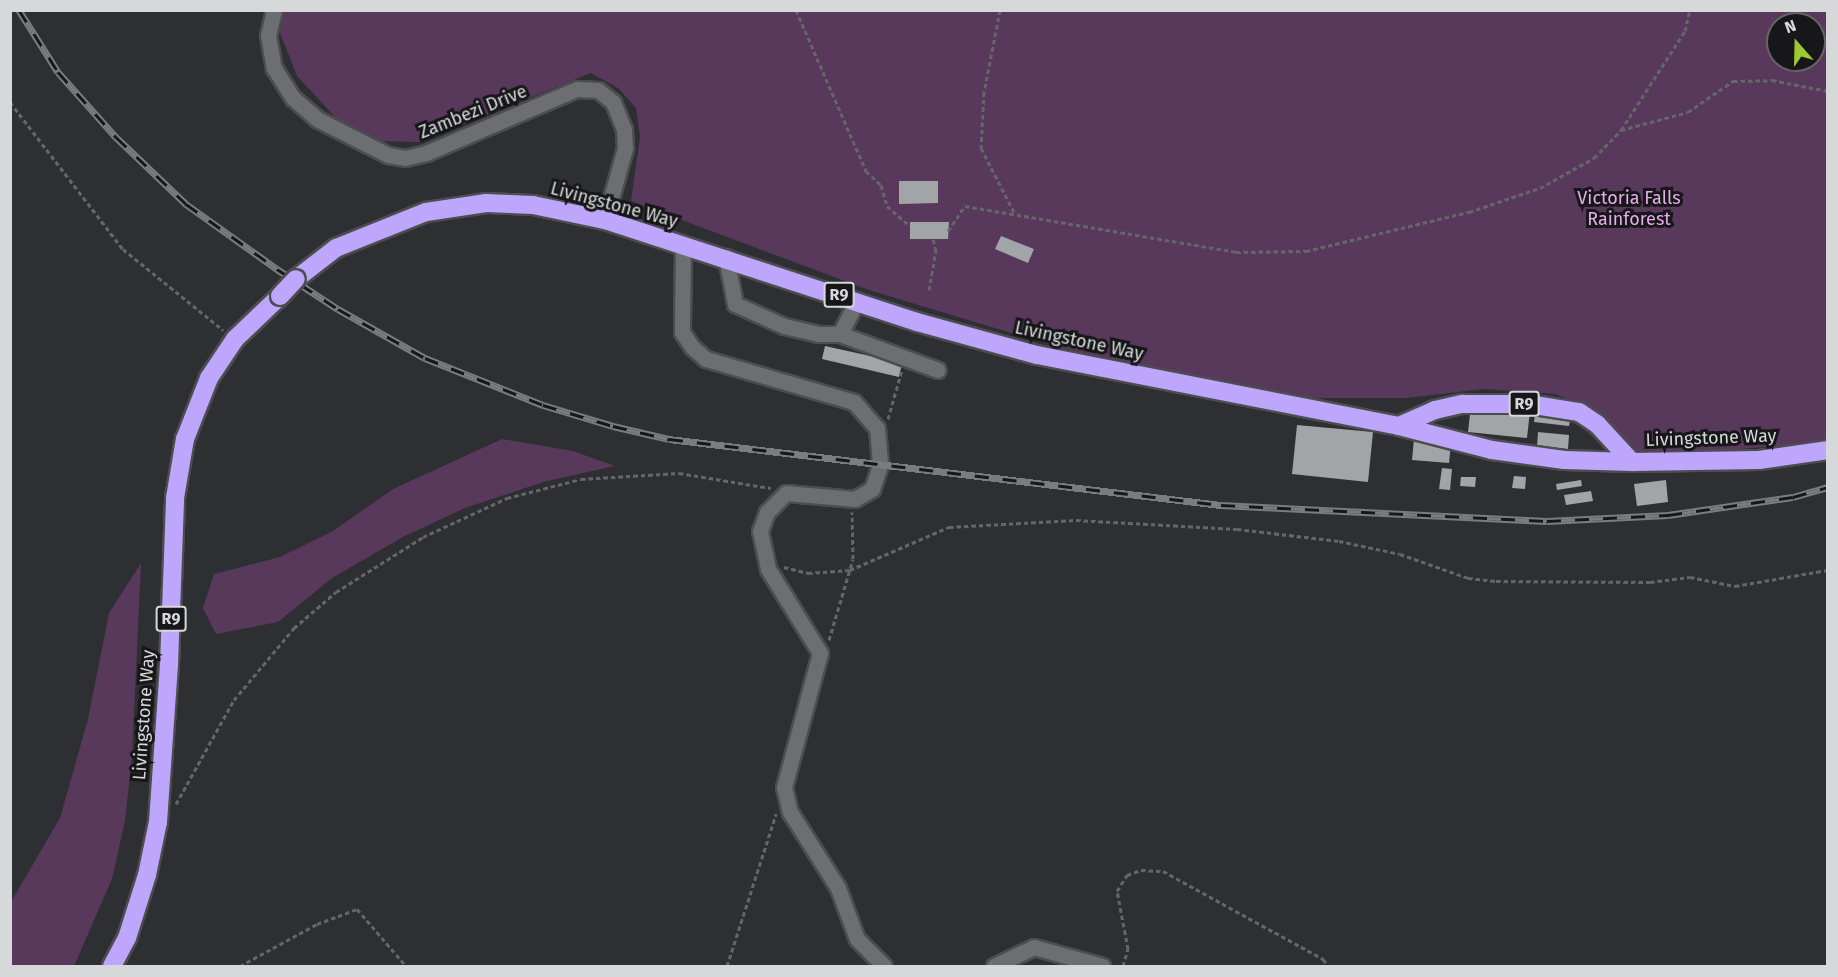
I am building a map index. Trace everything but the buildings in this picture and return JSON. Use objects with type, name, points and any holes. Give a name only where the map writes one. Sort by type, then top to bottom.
[{"type":"highway","name":"Livingstone Way","points":[[112,966],[128,938],[147,875],[158,822],[168,677],[175,498],[184,439],[208,378],[235,339],[296,279],[336,248],[426,212],[486,203],[533,205],[605,220],[726,257],[857,301],[1037,355],[1399,426],[1492,450],[1564,460],[1632,462],[1759,460],[1827,450]]},
{"type":"highway","name":"Livingstone Way","points":[[1399,426],[1435,410],[1462,404],[1528,404],[1579,412],[1597,424],[1632,462]]},
{"type":"street","name":"Zambezi Drive","points":[[274,10],[268,35],[274,68],[293,98],[317,118],[388,155],[405,158],[426,153],[577,89],[598,90],[613,102],[624,129],[625,148],[605,220]]},
{"type":"street","points":[[683,245],[682,332],[692,347],[706,359],[854,402],[877,428],[880,465],[872,489],[855,499],[786,493],[767,512],[760,531],[768,569],[820,653],[784,786],[790,812],[838,888],[857,939],[884,966]]},
{"type":"street","points":[[726,257],[735,304],[784,326],[818,334],[840,334],[938,370]]},
{"type":"street","points":[[840,334],[857,301]]},
{"type":"street","points":[[993,966],[1034,946],[1102,966]]},
{"type":"path","points":[[796,10],[866,171],[881,185],[887,206],[910,226]]},
{"type":"path","points":[[1000,10],[984,92],[981,148],[1014,212]]},
{"type":"path","points":[[948,231],[965,206],[1014,212],[1236,252],[1306,251],[1469,212],[1540,188],[1594,158],[1621,130],[1685,30],[1690,10]]},
{"type":"path","points":[[1621,130],[1688,112],[1733,81],[1773,81],[1827,91]]},
{"type":"path","points":[[10,102],[123,249],[235,339]]},
{"type":"path","points":[[929,290],[936,251],[933,239]]},
{"type":"path","points":[[880,446],[907,357]]},
{"type":"path","points":[[158,822],[179,800],[234,700],[294,628],[336,592],[423,537],[507,498],[581,478],[679,473],[753,483],[786,493]]},
{"type":"path","points":[[820,653],[827,643],[850,570],[855,499]]},
{"type":"path","points":[[762,549],[784,567],[808,573],[850,570],[949,527],[1076,520],[1226,528],[1339,541],[1400,554],[1468,578],[1496,581],[1650,582],[1690,577],[1735,586],[1827,570]]},
{"type":"path","points":[[727,966],[784,786]]},
{"type":"path","points":[[1123,966],[1128,949],[1117,891],[1127,875],[1141,870],[1163,871],[1323,959],[1328,966]]},
{"type":"path","points":[[240,966],[317,924],[357,909],[406,966]]},
{"type":"green space","name":"Victoria Falls Rainforest","points":[[285,10],[1827,11],[1827,442],[1729,450],[1638,451],[1597,411],[1555,394],[1485,389],[1406,398],[1306,398],[1061,348],[869,290],[631,201],[640,137],[636,108],[618,88],[591,73],[420,142],[374,141],[336,118],[297,76],[279,30]]},
{"type":"green space","points":[[502,439],[573,451],[615,466],[543,482],[465,508],[403,537],[332,578],[278,622],[216,634],[203,608],[214,574],[280,557],[333,531],[393,489]]},
{"type":"green space","points":[[141,563],[132,757],[125,821],[112,879],[74,966],[11,966],[11,902],[60,818],[88,719],[109,613]]},
{"type":"railway","points":[[19,10],[58,72],[116,137],[186,204],[277,269],[338,309],[425,358],[543,405],[613,426],[669,439],[1221,505],[1547,521],[1668,515],[1793,497],[1828,487]]}]
